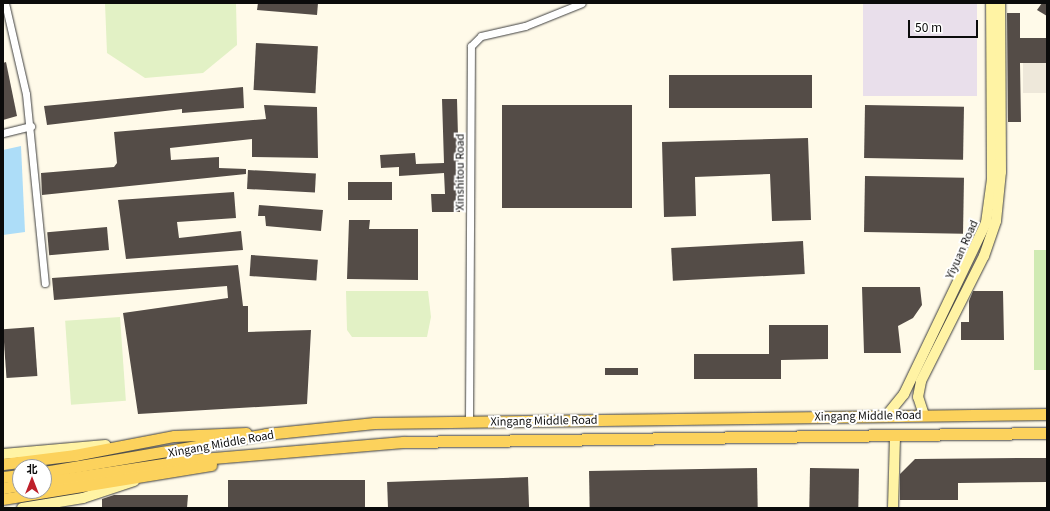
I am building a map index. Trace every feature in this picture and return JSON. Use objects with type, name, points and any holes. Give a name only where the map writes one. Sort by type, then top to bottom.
[{"type":"main road","name":"Xingang Middle Road","points":[[52,471],[266,434],[374,423],[924,414],[1047,414]]},
{"type":"main road","name":"Xingang Middle Road","points":[[52,481],[172,463],[403,442],[1047,433]]},
{"type":"main road","points":[[3,464],[75,455],[116,445],[192,434],[266,434]]},
{"type":"main road","points":[[3,499],[141,478],[266,454]]},
{"type":"street","points":[[5,3],[31,126],[45,283]]},
{"type":"street","name":"Xinshitou Road","points":[[469,421],[471,46],[481,36],[525,26],[582,3]]},
{"type":"street","name":"Yiyuan Road","points":[[887,415],[904,394],[986,223],[992,179],[991,3]]},
{"type":"street","name":"Yiyuan Road","points":[[924,414],[918,397],[921,381],[984,256],[996,221],[1001,185],[1000,3]]},
{"type":"street","points":[[3,133],[31,126]]},
{"type":"street","points":[[893,508],[895,436]]},
{"type":"street","points":[[3,454],[116,445]]},
{"type":"street","points":[[22,508],[83,498],[141,478]]},
{"type":"shaded area","points":[[863,3],[977,3],[977,96],[863,96]]},
{"type":"shaded area","points":[[1023,63],[1047,63],[1047,93],[1023,93]]},
{"type":"green space","points":[[105,3],[236,3],[237,45],[203,73],[145,78],[107,53]]},
{"type":"green space","points":[[1034,250],[1047,250],[1047,370],[1034,370]]},
{"type":"green space","points":[[346,291],[428,291],[431,317],[427,337],[352,337],[347,330]]},
{"type":"green space","points":[[120,317],[126,401],[71,405],[65,321]]},
{"type":"water","points":[[21,146],[25,232],[3,235],[3,150]]},
{"type":"building","points":[[258,3],[318,3],[317,15],[257,10]]},
{"type":"building","points":[[1042,3],[1047,3],[1047,16],[1037,10]]},
{"type":"building","points":[[1007,13],[1020,13],[1020,38],[1047,38],[1047,63],[1020,63],[1021,122],[1008,122]]},
{"type":"building","points":[[256,43],[318,46],[315,93],[254,90]]},
{"type":"building","points":[[6,62],[17,116],[3,120],[3,63]]},
{"type":"building","points":[[669,75],[812,75],[812,108],[669,108]]},
{"type":"building","points":[[243,87],[244,108],[182,113],[182,109],[47,125],[44,106]]},
{"type":"building","points":[[442,99],[457,99],[460,212],[432,212],[431,194],[445,194],[444,173],[399,176],[399,167],[381,168],[380,155],[415,153],[416,164],[444,163]]},
{"type":"building","points":[[264,105],[317,107],[318,158],[252,157],[252,139],[170,148],[171,160],[219,157],[219,168],[246,169],[246,174],[42,195],[41,173],[114,167],[117,163],[114,132],[266,119]]},
{"type":"building","points":[[502,105],[632,105],[632,208],[502,208]]},
{"type":"building","points":[[865,105],[964,107],[963,160],[864,158]]},
{"type":"building","points":[[808,138],[811,220],[772,221],[770,174],[695,177],[696,216],[664,217],[662,142]]},
{"type":"building","points":[[248,170],[316,174],[315,193],[247,189]]},
{"type":"building","points":[[865,176],[964,178],[963,234],[864,232]]},
{"type":"building","points":[[348,182],[392,182],[392,200],[348,200]]},
{"type":"building","points":[[234,192],[236,218],[177,222],[179,238],[241,231],[243,250],[126,259],[118,200]]},
{"type":"building","points":[[259,205],[323,210],[321,231],[266,226],[265,216],[258,216]]},
{"type":"building","points":[[349,220],[370,220],[369,229],[418,229],[418,280],[347,279]]},
{"type":"building","points":[[107,227],[109,250],[49,255],[47,232]]},
{"type":"building","points":[[803,241],[805,274],[673,281],[671,248]]},
{"type":"building","points":[[251,255],[318,260],[316,281],[250,276]]},
{"type":"building","points":[[238,265],[243,306],[248,306],[248,332],[311,330],[307,404],[138,414],[123,313],[228,298],[227,286],[54,300],[52,278]]},
{"type":"building","points":[[862,287],[920,287],[922,305],[913,318],[898,326],[901,353],[864,353]]},
{"type":"building","points":[[973,291],[1003,291],[1004,340],[961,340],[961,322],[969,322],[969,301]]},
{"type":"building","points":[[769,325],[828,325],[828,359],[781,360],[781,379],[694,379],[694,354],[769,354]]},
{"type":"building","points":[[34,327],[37,376],[6,378],[3,329]]},
{"type":"building","points":[[605,368],[638,368],[638,375],[605,375]]},
{"type":"building","points":[[1047,458],[1047,482],[958,483],[958,500],[900,500],[900,474],[915,459]]},
{"type":"building","points":[[757,468],[758,508],[590,508],[589,471]]},
{"type":"building","points":[[810,468],[859,469],[858,508],[809,508]]},
{"type":"building","points":[[528,477],[529,508],[388,508],[387,482]]},
{"type":"building","points":[[228,480],[365,480],[365,508],[228,508]]},
{"type":"building","points":[[114,495],[188,495],[187,508],[102,508],[102,499]]}]
